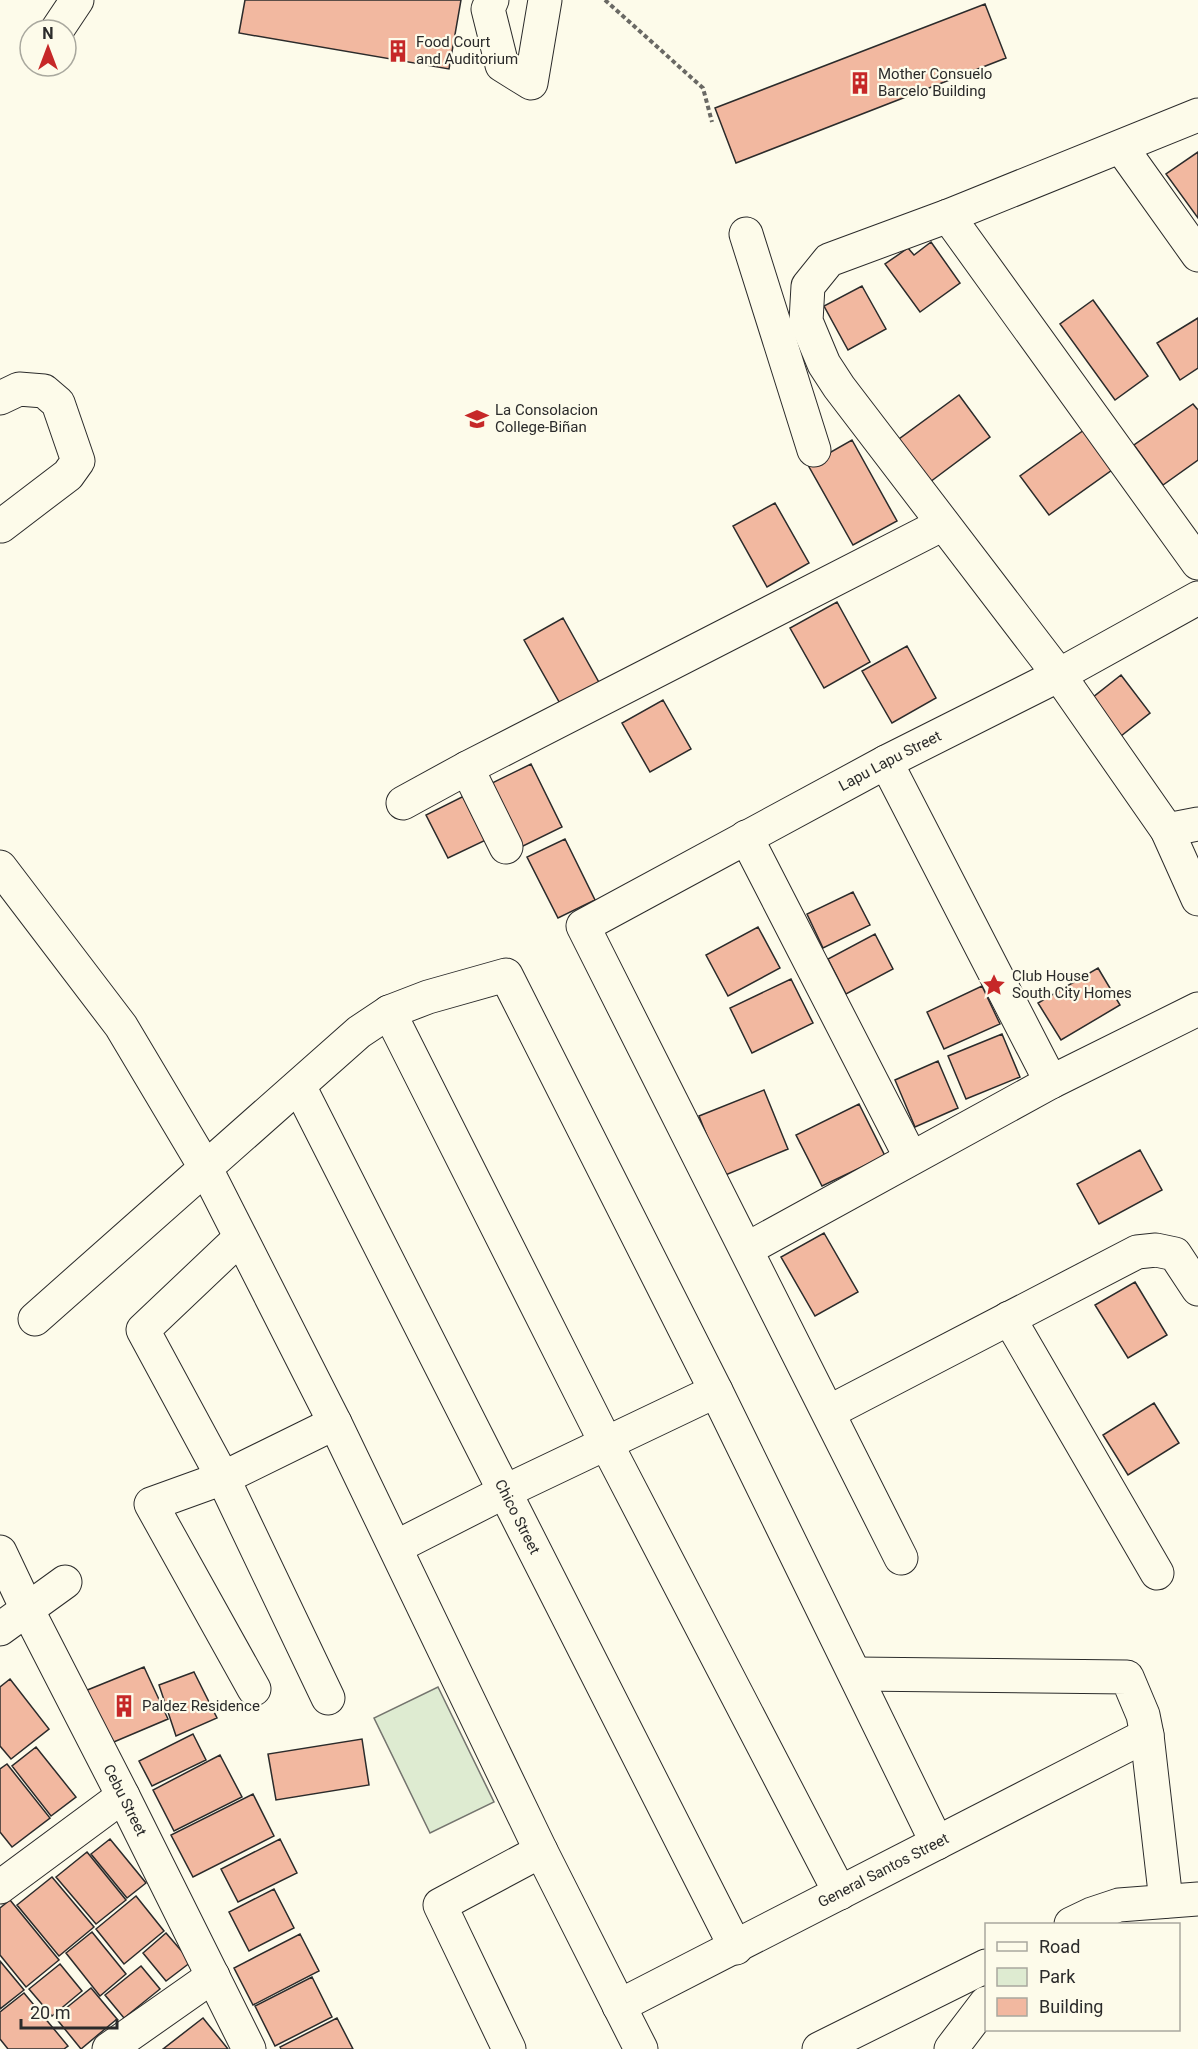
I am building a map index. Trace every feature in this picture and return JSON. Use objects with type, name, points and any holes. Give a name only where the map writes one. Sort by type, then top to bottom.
[{"type":"street","points":[[65,18],[77,0]]},
{"type":"street","points":[[492,0],[488,9],[501,65],[531,83],[545,0]]},
{"type":"street","points":[[1198,115],[948,216],[829,260],[808,286],[806,321],[824,363],[839,387],[1059,675],[1182,827],[1198,899]]},
{"type":"street","points":[[1121,147],[1198,255]]},
{"type":"street","points":[[948,216],[1198,563]]},
{"type":"street","points":[[746,234],[814,450]]},
{"type":"street","points":[[772,317],[807,308]]},
{"type":"street","points":[[0,398],[18,389],[44,392],[58,402],[78,461],[68,475],[1,526]]},
{"type":"street","points":[[403,803],[466,768],[943,524]]},
{"type":"street","name":"Lapu Lapu Street","points":[[747,1249],[583,926],[886,762],[1059,675],[1198,598]]},
{"type":"street","points":[[886,762],[1051,1082]]},
{"type":"street","points":[[466,768],[506,847]]},
{"type":"street","points":[[746,837],[911,1158]]},
{"type":"street","points":[[0,867],[121,1026],[204,1167],[396,1547],[541,1851],[640,2049]]},
{"type":"street","points":[[35,1319],[359,1032],[389,1012],[428,997],[506,975],[716,1391],[937,1843]]},
{"type":"street","points":[[901,1558],[747,1249],[1051,1082],[1198,1009]]},
{"type":"street","points":[[389,1012],[606,1443],[840,1893]]},
{"type":"street","name":"Chico Street","points":[[299,1086],[736,1948]]},
{"type":"street","points":[[240,1238],[143,1330],[223,1478],[328,1698]]},
{"type":"street","points":[[829,1412],[1137,1252],[1156,1250],[1175,1254],[1198,1289]]},
{"type":"street","points":[[1009,1318],[1157,1573]]},
{"type":"street","points":[[396,1547],[504,1492],[716,1391]]},
{"type":"street","points":[[254,1689],[151,1504],[223,1478],[334,1423]]},
{"type":"street","name":"Cebu Street","points":[[0,1552],[249,2049]]},
{"type":"street","points":[[0,1629],[65,1582]]},
{"type":"street","points":[[856,1674],[1127,1677],[1143,1715],[1182,1900],[1119,1905],[1073,1923]]},
{"type":"street","name":"General Santos Street","points":[[619,2006],[736,1948],[1147,1735]]},
{"type":"street","points":[[0,1887],[123,1796]]},
{"type":"street","points":[[509,2049],[440,1905],[541,1851]]},
{"type":"street","points":[[819,2049],[985,1967]]},
{"type":"street","points":[[109,2049],[213,1976]]},
{"type":"street","points":[[951,2049],[985,2006]]},
{"type":"path","points":[[605,0],[703,88],[712,122]]},
{"type":"green space","points":[[438,1687],[494,1802],[430,1833],[374,1718]]},
{"type":"building","name":"Food Court and Auditorium","points":[[245,0],[461,0],[449,69],[239,33]]},
{"type":"building","name":"Mother Consuelo Barcelo Building","points":[[985,4],[1006,58],[736,163],[715,108]]},
{"type":"building","points":[[1198,152],[1198,218],[1166,174]]},
{"type":"building","points":[[931,242],[960,283],[920,312],[885,264],[908,248],[914,255]]},
{"type":"building","points":[[862,286],[886,329],[848,350],[824,306]]},
{"type":"building","points":[[1093,300],[1148,376],[1115,400],[1060,324]]},
{"type":"building","points":[[1198,318],[1198,368],[1180,380],[1157,343]]},
{"type":"building","points":[[959,395],[990,437],[930,482],[899,439]]},
{"type":"building","points":[[1193,404],[1198,410],[1198,460],[1163,485],[1134,445]]},
{"type":"building","points":[[1084,430],[1112,470],[1049,515],[1020,476]]},
{"type":"building","points":[[852,440],[897,521],[853,545],[808,465]]},
{"type":"building","points":[[775,503],[809,563],[767,587],[733,526]]},
{"type":"building","points":[[837,602],[870,662],[824,688],[790,628]]},
{"type":"building","points":[[563,618],[601,686],[562,707],[524,640]]},
{"type":"building","points":[[907,646],[936,698],[892,723],[862,671]]},
{"type":"building","points":[[1121,675],[1150,713],[1121,736],[1092,698]]},
{"type":"building","points":[[663,700],[691,749],[650,772],[622,723]]},
{"type":"building","points":[[531,764],[562,827],[519,848],[488,785]]},
{"type":"building","points":[[466,795],[488,839],[448,858],[426,815]]},
{"type":"building","points":[[565,839],[595,900],[558,918],[527,857]]},
{"type":"building","points":[[853,892],[870,925],[823,948],[807,914]]},
{"type":"building","points":[[758,927],[780,968],[728,996],[706,955]]},
{"type":"building","points":[[875,934],[893,969],[846,994],[828,959]]},
{"type":"building","points":[[1098,968],[1120,1005],[1061,1040],[1038,1003]]},
{"type":"building","points":[[791,979],[813,1023],[752,1053],[730,1008]]},
{"type":"building","points":[[982,986],[1000,1024],[944,1049],[927,1012]]},
{"type":"building","points":[[1002,1034],[1020,1077],[966,1099],[948,1056]]},
{"type":"building","points":[[938,1061],[958,1108],[915,1127],[895,1080]]},
{"type":"building","points":[[764,1090],[788,1149],[723,1176],[699,1116]]},
{"type":"building","points":[[859,1104],[885,1156],[822,1186],[796,1135]]},
{"type":"building","points":[[1140,1150],[1162,1190],[1099,1224],[1077,1184]]},
{"type":"building","points":[[824,1233],[858,1292],[815,1316],[781,1257]]},
{"type":"building","points":[[1135,1282],[1167,1335],[1128,1358],[1095,1305]]},
{"type":"building","points":[[1154,1403],[1179,1443],[1128,1475],[1103,1435]]},
{"type":"building","name":"Paldez Residence","points":[[144,1667],[168,1719],[102,1747],[80,1693]]},
{"type":"building","points":[[194,1672],[217,1718],[176,1736],[159,1685]]},
{"type":"building","points":[[10,1679],[49,1729],[11,1759],[0,1746],[0,1687]]},
{"type":"building","points":[[193,1734],[206,1760],[152,1786],[139,1761]]},
{"type":"building","points":[[362,1739],[369,1785],[276,1800],[268,1754]]},
{"type":"building","points":[[36,1747],[76,1797],[51,1816],[12,1766]]},
{"type":"building","points":[[220,1755],[242,1797],[174,1831],[153,1790]]},
{"type":"building","points":[[7,1764],[50,1818],[12,1847],[0,1832],[0,1769]]},
{"type":"building","points":[[253,1794],[274,1836],[193,1877],[171,1835]]},
{"type":"building","points":[[110,1839],[146,1883],[127,1898],[91,1854]]},
{"type":"building","points":[[280,1839],[297,1873],[238,1902],[221,1869]]},
{"type":"building","points":[[87,1852],[126,1900],[96,1924],[56,1877]]},
{"type":"building","points":[[52,1877],[94,1927],[59,1956],[17,1905]]},
{"type":"building","points":[[274,1889],[294,1928],[249,1951],[229,1912]]},
{"type":"building","points":[[136,1896],[164,1931],[124,1964],[96,1929]]},
{"type":"building","points":[[10,1900],[59,1960],[26,1987],[0,1955],[0,1908]]},
{"type":"building","points":[[92,1932],[126,1974],[100,1996],[66,1953]]},
{"type":"building","points":[[166,1933],[191,1962],[166,1981],[143,1953]]},
{"type":"building","points":[[300,1934],[319,1971],[253,2005],[234,1968]]},
{"type":"building","points":[[0,1961],[24,1990],[0,2009]]},
{"type":"building","points":[[60,1964],[82,1991],[52,2016],[29,1989]]},
{"type":"building","points":[[141,1966],[160,1989],[124,2018],[105,1995]]},
{"type":"building","points":[[312,1977],[332,2017],[275,2046],[255,2006]]},
{"type":"building","points":[[91,1988],[117,2019],[81,2049],[55,2017]]},
{"type":"building","points":[[24,1993],[68,2046],[64,2049],[8,2049],[0,2039],[0,2012]]},
{"type":"building","points":[[203,2018],[228,2049],[163,2049]]},
{"type":"building","points":[[337,2018],[353,2049],[281,2049],[280,2047]]},
{"type":"place","name":"Food Court and Auditorium","points":[[398,51]]},
{"type":"place","name":"Mother Consuelo Barcelo Building","points":[[860,83]]},
{"type":"place","name":"La Consolacion College-Biñan","points":[[477,419]]},
{"type":"place","name":"Club House South City Homes","points":[[994,985]]},
{"type":"place","name":"Paldez Residence","points":[[124,1706]]}]
